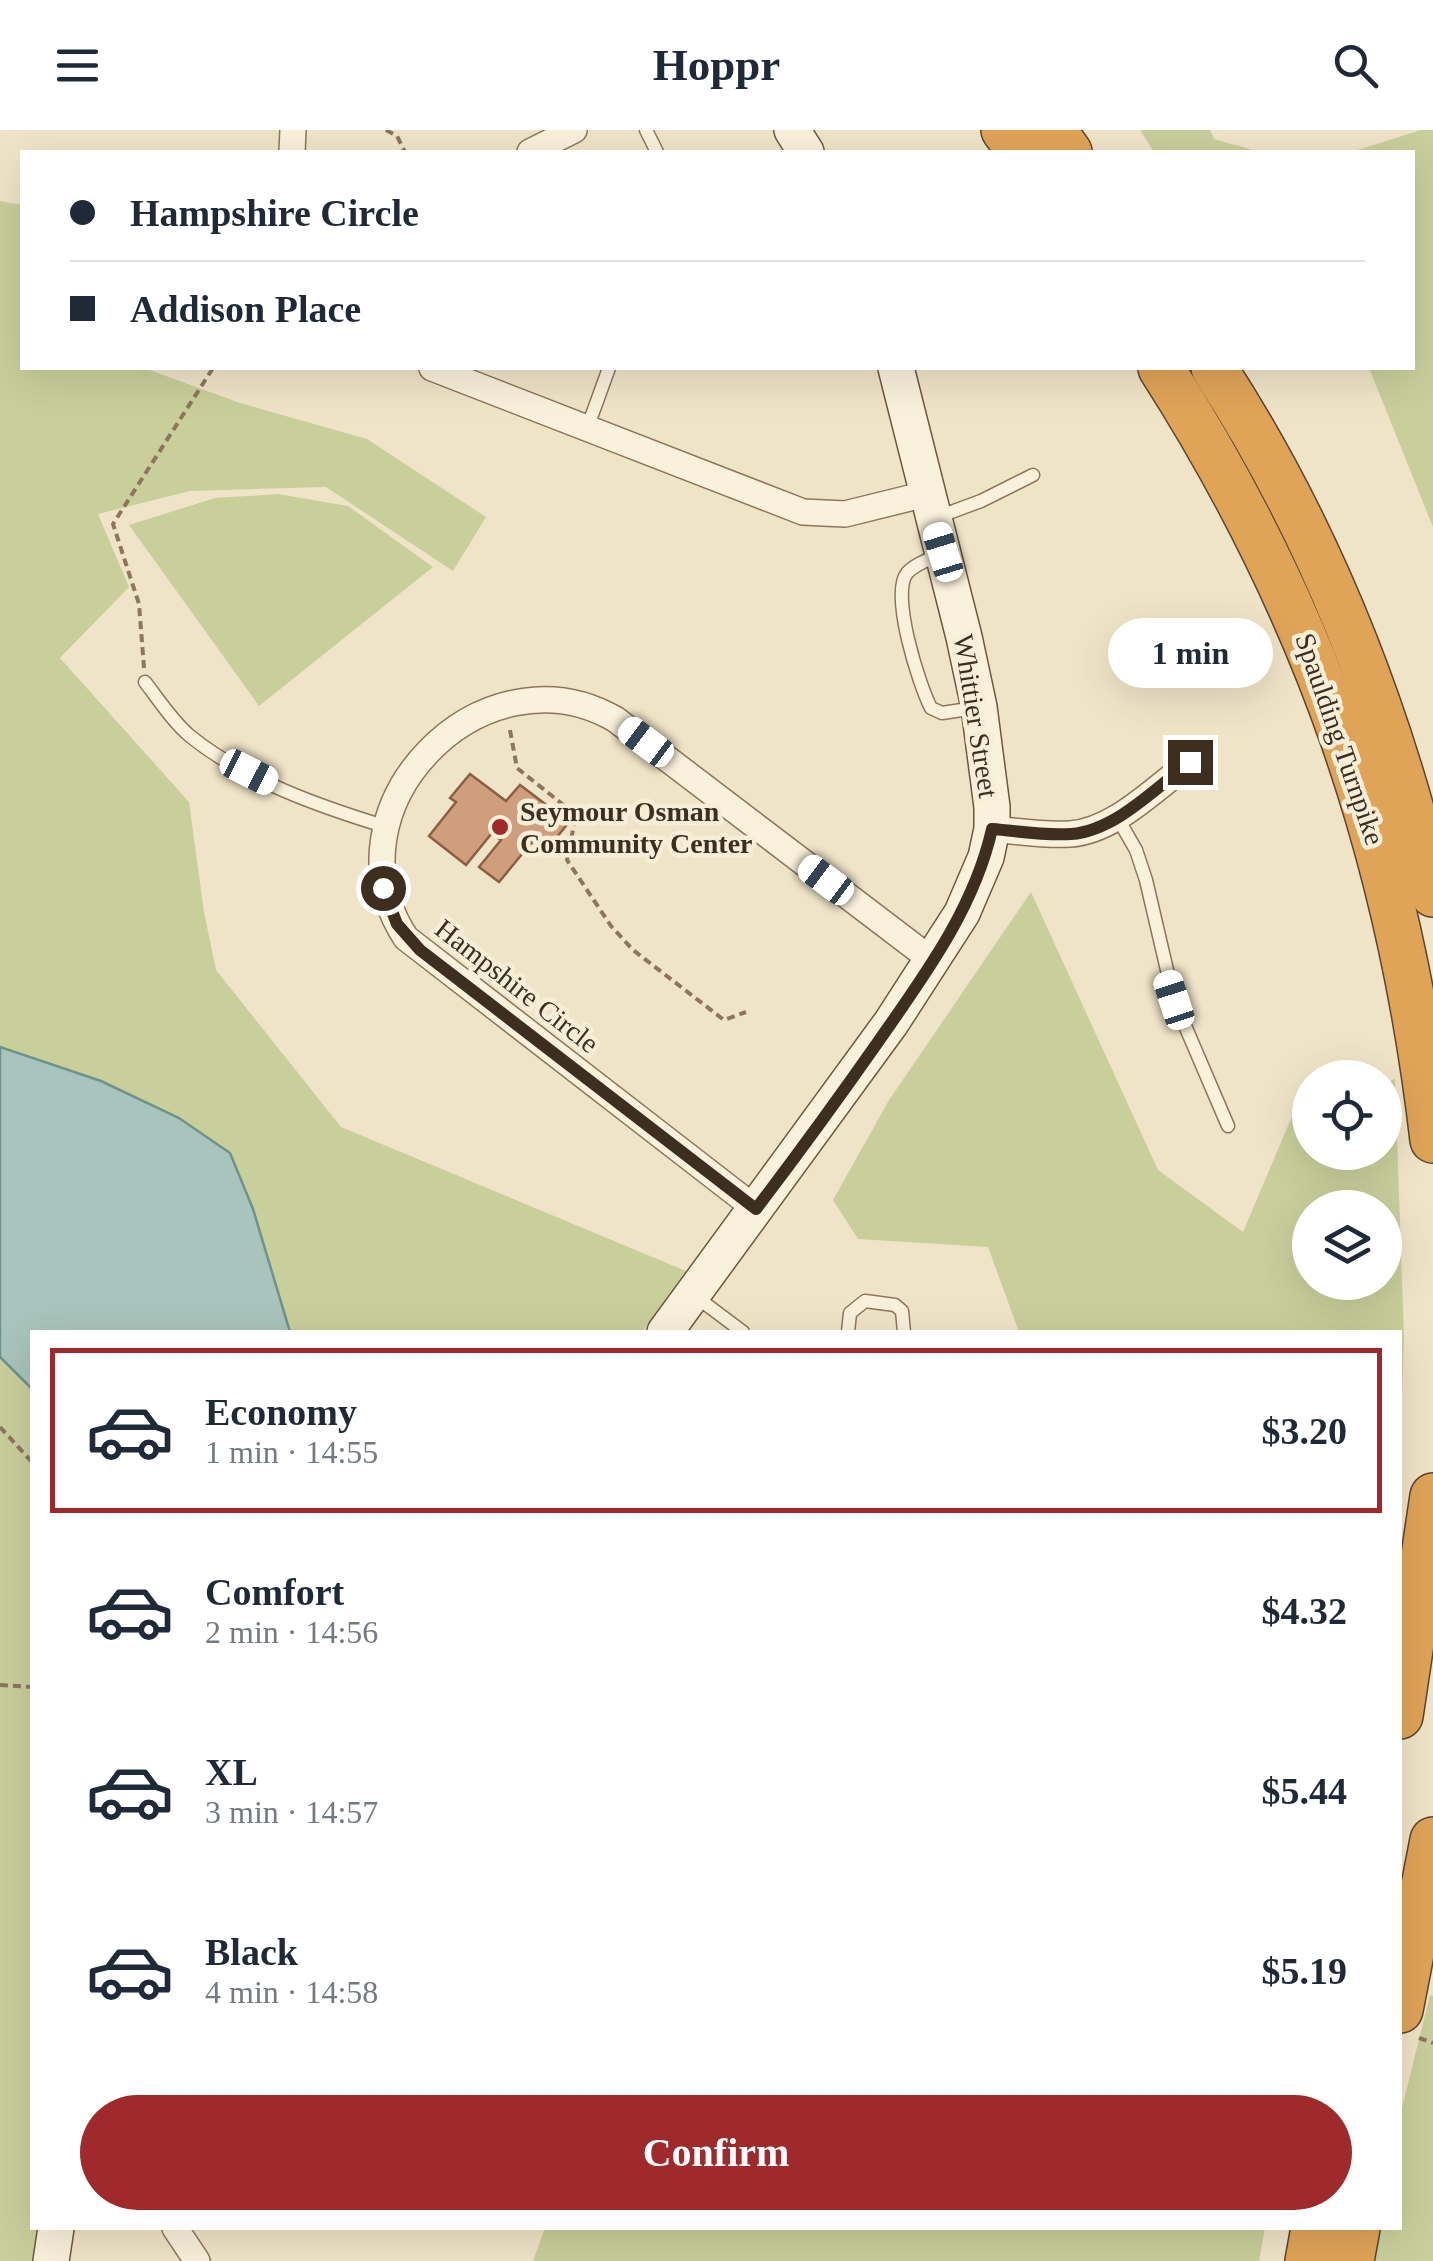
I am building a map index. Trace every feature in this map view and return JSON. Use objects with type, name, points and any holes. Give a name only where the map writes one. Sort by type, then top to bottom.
[{"type":"highway","name":"Spaulding Turnpike","points":[[1163,370],[1246,509],[1308,642],[1334,710],[1398,922],[1413,994],[1433,1140]]},
{"type":"highway","name":"Spaulding Turnpike","points":[[1215,370],[1282,484],[1348,624],[1403,783],[1433,894]]},
{"type":"highway","points":[[1402,1703],[1433,1496]]},
{"type":"highway","points":[[1402,2000],[1433,1840]]},
{"type":"highway","points":[[1308,2261],[1314,2230]]},
{"type":"highway","points":[[1352,2261],[1357,2230]]},
{"type":"street","points":[[534,150],[574,130]]},
{"type":"street","points":[[437,370],[802,512],[845,514],[930,506]]},
{"type":"street","name":"Whittier Street","points":[[666,1330],[825,1117],[933,961],[977,883],[992,829],[990,778],[978,707],[896,370]]},
{"type":"street","name":"Hampshire Circle","points":[[756,1209],[406,938],[389,908],[381,867],[386,826],[406,777],[440,739],[492,710],[522,700],[547,698],[594,707],[933,961]]},
{"type":"street","points":[[992,829],[1074,834],[1117,816],[1190,762]]},
{"type":"street","points":[[51,2261],[56,2230]]},
{"type":"street","points":[[176,2230],[197,2261]]},
{"type":"lane","points":[[588,426],[608,370]]},
{"type":"lane","points":[[930,506],[981,501],[1032,475]]},
{"type":"lane","points":[[943,552],[906,574],[900,590],[913,657],[931,708],[942,713],[978,707]]},
{"type":"lane","points":[[145,682],[187,734],[218,755],[319,806],[386,826]]},
{"type":"lane","points":[[1117,816],[1136,850],[1146,880],[1174,1000],[1228,1126]]},
{"type":"lane","points":[[693,1294],[740,1330]]},
{"type":"lane","points":[[848,1330],[850,1313],[864,1302],[895,1306],[902,1311],[904,1330]]},
{"type":"path","points":[[386,130],[397,136],[404,150]]},
{"type":"path","points":[[145,682],[139,604],[113,524],[212,370]]},
{"type":"path","points":[[512,742],[517,768],[576,816],[568,860],[611,926],[633,950],[724,1020],[746,1012]]},
{"type":"path","points":[[0,1428],[30,1460]]},
{"type":"path","points":[[0,1685],[30,1686]]},
{"type":"green space","points":[[1140,130],[1210,130],[1214,139],[1253,150],[1153,150]]},
{"type":"green space","points":[[1421,130],[1433,130],[1433,527],[1370,370],[1415,370],[1415,150],[1357,150]]},
{"type":"green space","points":[[0,201],[20,205],[20,370],[149,370],[240,403],[367,439],[486,517],[453,571],[326,487],[190,491],[98,514],[129,587],[60,658],[189,802],[216,970],[341,1127],[686,1271],[643,1330],[289,1330],[253,1209],[230,1153],[101,1081],[0,1047]]},
{"type":"green space","points":[[278,494],[348,506],[433,567],[259,706],[129,525],[215,498]]},
{"type":"green space","points":[[1031,892],[1158,1170],[1243,1232],[1292,1116],[1292,1170],[1398,1170],[1399,1190],[1292,1190],[1292,1300],[1402,1300],[1402,1280],[1404,1338],[1402,1396],[1402,1330],[1018,1330],[988,1247],[858,1239],[833,1200],[889,1100]]},
{"type":"green space","points":[[0,1357],[30,1387],[30,2230],[41,2230],[36,2261],[0,2261]]},
{"type":"green space","points":[[1430,1995],[1433,2261],[1374,2261],[1380,2230],[1402,2230],[1402,2108]]},
{"type":"green space","points":[[544,2230],[1265,2230],[1259,2261],[533,2261]]},
{"type":"water","points":[[0,1047],[101,1081],[179,1118],[230,1153],[253,1209],[289,1330],[30,1330],[30,1387],[0,1357]]},
{"type":"building","name":"Seymour Osman Community Center","points":[[470,774],[506,801],[520,785],[569,822],[545,852],[532,842],[499,882],[479,867],[501,840],[492,833],[466,865],[429,836],[456,802],[450,798]]},
{"type":"place","name":"Seymour Osman Community Center","points":[[500,827]]},
{"type":"route","points":[[383,888],[406,938],[756,1209],[807,1143],[933,961],[977,883],[992,829],[1055,834],[1091,829],[1117,816],[1190,762]]}]
